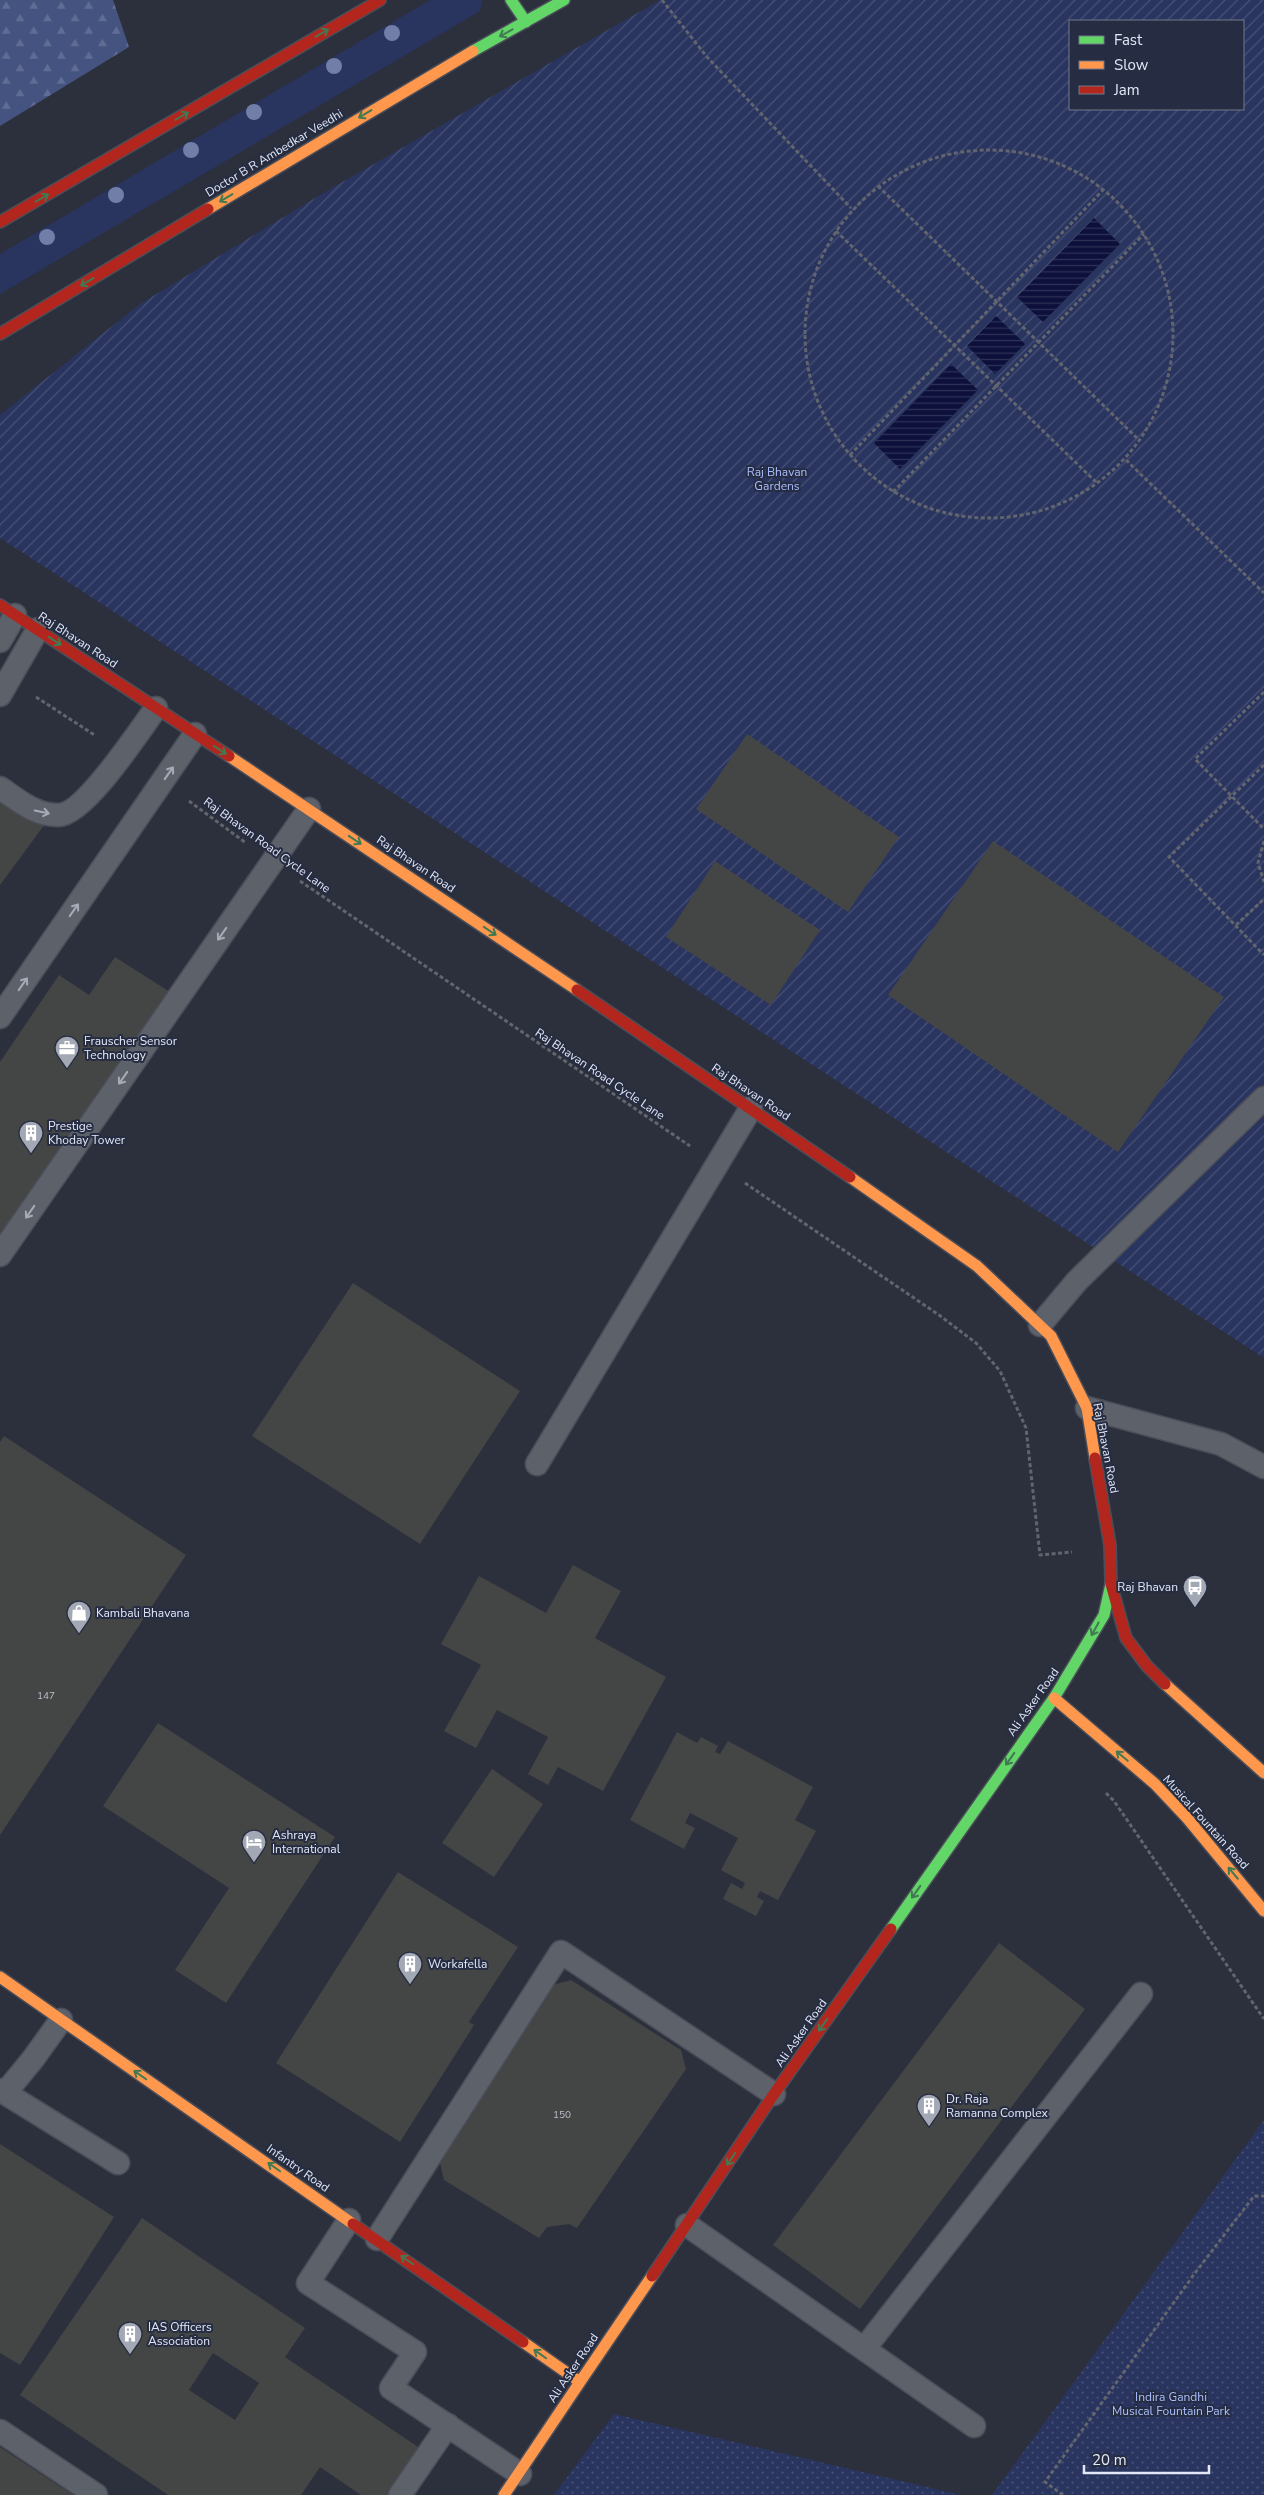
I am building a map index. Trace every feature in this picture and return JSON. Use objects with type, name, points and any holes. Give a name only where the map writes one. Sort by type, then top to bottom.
[{"type":"main road","points":[[0,222],[380,0]]},
{"type":"main road","points":[[511,0],[526,22]]},
{"type":"main road","name":"Doctor B R Ambedkar Veedhi","points":[[1,334],[425,78],[564,0]]},
{"type":"main road","name":"Raj Bhavan Road","points":[[8,610],[309,808],[751,1108],[977,1266],[1051,1336],[1087,1408],[1110,1545],[1111,1584],[1126,1638],[1147,1666],[1179,1698],[1264,1773]]},
{"type":"main road","name":"Ali Asker Road","points":[[504,2495],[520,2474],[774,2094],[1054,1698],[1104,1615],[1111,1584]]},
{"type":"main road","name":"Musical Fountain Road","points":[[1054,1698],[1155,1784],[1187,1818],[1264,1911]]},
{"type":"main road","name":"Infantry Road","points":[[0,1977],[580,2382]]},
{"type":"lane","points":[[0,641],[8,610]]},
{"type":"lane","points":[[4,687],[38,629]]},
{"type":"lane","points":[[0,788],[35,811],[60,816],[77,807],[123,754],[156,708]]},
{"type":"lane","points":[[0,1017],[195,734]]},
{"type":"lane","points":[[0,1255],[309,808]]},
{"type":"lane","points":[[1040,1325],[1077,1281],[1264,1098]]},
{"type":"lane","points":[[537,1464],[718,1166],[751,1108]]},
{"type":"lane","points":[[1087,1408],[1221,1444],[1264,1467]]},
{"type":"lane","points":[[377,2239],[561,1952],[774,2094]]},
{"type":"lane","points":[[864,2349],[1141,1994]]},
{"type":"lane","points":[[61,2020],[33,2059],[2,2091],[118,2164]]},
{"type":"lane","points":[[349,2220],[308,2282],[415,2352],[391,2388],[520,2474]]},
{"type":"lane","points":[[687,2225],[974,2426]]},
{"type":"lane","points":[[400,2495],[448,2425]]},
{"type":"lane","points":[[0,2431],[96,2495]]},
{"type":"path","points":[[662,0],[707,57],[851,208]]},
{"type":"path","points":[[1010,150],[1067,165],[1115,198],[1151,243],[1172,298],[1174,356],[1158,411],[1126,460],[1075,499],[1013,518],[948,515],[888,490],[840,446],[811,389],[802,324],[816,261],[851,208],[897,172],[952,152],[1010,150]]},
{"type":"path","points":[[878,186],[1139,440]]},
{"type":"path","points":[[850,455],[1103,190]]},
{"type":"path","points":[[836,231],[1096,482]]},
{"type":"path","points":[[893,492],[1144,234]]},
{"type":"path","points":[[1126,460],[1264,593]]},
{"type":"path","points":[[4,687],[123,754]]},
{"type":"path","points":[[1264,692],[1196,758],[1264,829]]},
{"type":"path","points":[[1264,766],[1169,857],[1264,955]]},
{"type":"path","name":"Raj Bhavan Road Cycle Lane","points":[[163,781],[272,862],[939,1315],[982,1350],[1000,1371],[1026,1428],[1040,1555],[1072,1552]]},
{"type":"path","points":[[1264,841],[1258,864],[1264,882]]},
{"type":"path","points":[[1236,926],[1264,899]]},
{"type":"path","points":[[1100,1787],[1114,1801],[1264,2020]]},
{"type":"path","points":[[1063,2495],[1045,2482],[1201,2265],[1254,2196],[1264,2196]]},
{"type":"green space","points":[[0,0],[113,0],[129,47],[0,126]]},
{"type":"green space","points":[[430,0],[482,0],[480,11],[0,294],[0,254]]},
{"type":"green space","name":"Raj Bhavan Gardens","points":[[660,0],[1264,0],[1264,1358],[0,538],[0,415],[140,304],[325,192]]},
{"type":"green space","name":"Indira Gandhi Musical Fountain Park","points":[[1264,2120],[1264,2495],[992,2495]]},
{"type":"green space","points":[[614,2414],[961,2495],[554,2495]]},
{"type":"shaded area","points":[[1094,218],[1120,244],[1043,322],[1017,297]]},
{"type":"shaded area","points":[[996,316],[1025,344],[995,374],[967,346]]},
{"type":"shaded area","points":[[951,364],[978,390],[900,469],[874,443]]},
{"type":"building","points":[[747,734],[899,837],[848,912],[696,809]]},
{"type":"building","points":[[0,796],[45,824],[0,885]]},
{"type":"building","points":[[993,841],[1224,997],[1118,1152],[888,995]]},
{"type":"building","points":[[715,861],[820,930],[771,1005],[666,937]]},
{"type":"building","name":"Prestige Khoday Tower","points":[[115,957],[170,992],[0,1246],[0,1062],[59,975],[89,995]]},
{"type":"building","points":[[353,1283],[520,1391],[420,1544],[252,1436]]},
{"type":"building","points":[[4,1436],[186,1555],[0,1835],[0,1442]]},
{"type":"building","points":[[573,1565],[621,1591],[595,1638],[666,1677],[603,1791],[558,1767],[548,1785],[528,1774],[548,1737],[497,1710],[476,1748],[444,1731],[481,1665],[441,1644],[479,1576],[546,1613]]},
{"type":"building","name":"Ashraya International","points":[[158,1723],[335,1837],[226,2003],[175,1970],[229,1888],[103,1806]]},
{"type":"building","points":[[677,1732],[697,1743],[701,1737],[718,1746],[715,1752],[720,1754],[728,1741],[813,1787],[795,1820],[816,1831],[778,1900],[760,1891],[757,1897],[764,1901],[756,1916],[723,1899],[731,1883],[742,1889],[745,1883],[721,1870],[738,1838],[690,1813],[685,1823],[695,1828],[684,1849],[630,1820]]},
{"type":"building","points":[[492,1769],[543,1804],[494,1877],[442,1843]]},
{"type":"building","name":"Workafella","points":[[398,1872],[518,1947],[469,2022],[474,2025],[400,2142],[276,2063]]},
{"type":"building","name":"Dr. Raja Ramanna Complex","points":[[999,1943],[1085,2009],[860,2309],[773,2245]]},
{"type":"building","points":[[571,1980],[681,2050],[686,2069],[577,2228],[569,2224],[547,2227],[539,2238],[444,2180],[439,2159],[552,1985]]},
{"type":"building","points":[[0,2144],[114,2217],[20,2365],[0,2353]]},
{"type":"building","name":"IAS Officers Association","points":[[142,2218],[305,2328],[285,2357],[421,2449],[390,2495],[361,2495],[320,2467],[301,2495],[168,2495],[20,2395]],"holes":[[[213,2353],[259,2383],[235,2420],[189,2390]]]},
{"type":"building","points":[[0,2447],[73,2495],[0,2495]]},
{"type":"traffic: fast","points":[[511,0],[526,22]]},
{"type":"traffic: fast","points":[[473,51],[564,0]]},
{"type":"traffic: fast","points":[[891,1929],[1054,1698],[1104,1615],[1111,1584]]},
{"type":"traffic: slow","points":[[208,209],[473,51]]},
{"type":"traffic: slow","points":[[229,756],[577,990]]},
{"type":"traffic: slow","points":[[850,1177],[977,1266],[1051,1336],[1087,1408],[1095,1458]]},
{"type":"traffic: slow","points":[[1165,1684],[1264,1773]]},
{"type":"traffic: slow","points":[[1054,1698],[1155,1784],[1187,1818],[1264,1911]]},
{"type":"traffic: slow","points":[[0,1977],[353,2224]]},
{"type":"traffic: slow","points":[[523,2342],[580,2382],[652,2276]]},
{"type":"traffic: slow","points":[[504,2495],[580,2382]]},
{"type":"traffic: jam","points":[[0,222],[380,0]]},
{"type":"traffic: jam","points":[[0,334],[208,209]]},
{"type":"traffic: jam","points":[[0,605],[229,756]]},
{"type":"traffic: jam","points":[[577,990],[850,1177]]},
{"type":"traffic: jam","points":[[1095,1458],[1110,1545],[1111,1584],[1126,1638],[1147,1666],[1165,1684]]},
{"type":"traffic: jam","points":[[652,2276],[774,2094],[891,1929]]},
{"type":"traffic: jam","points":[[353,2224],[523,2342]]},
{"type":"place","name":"Frauscher Sensor Technology","points":[[67,1069]]},
{"type":"place","name":"Prestige Khoday Tower","points":[[31,1154]]},
{"type":"place","name":"Raj Bhavan","points":[[1195,1608]]},
{"type":"place","name":"Kambali Bhavana","points":[[79,1634]]},
{"type":"place","name":"Ashraya International","points":[[254,1863]]},
{"type":"place","name":"Workafella","points":[[410,1985]]},
{"type":"place","name":"Dr. Raja Ramanna Complex","points":[[929,2127]]},
{"type":"place","name":"IAS Officers Association","points":[[130,2355]]}]
